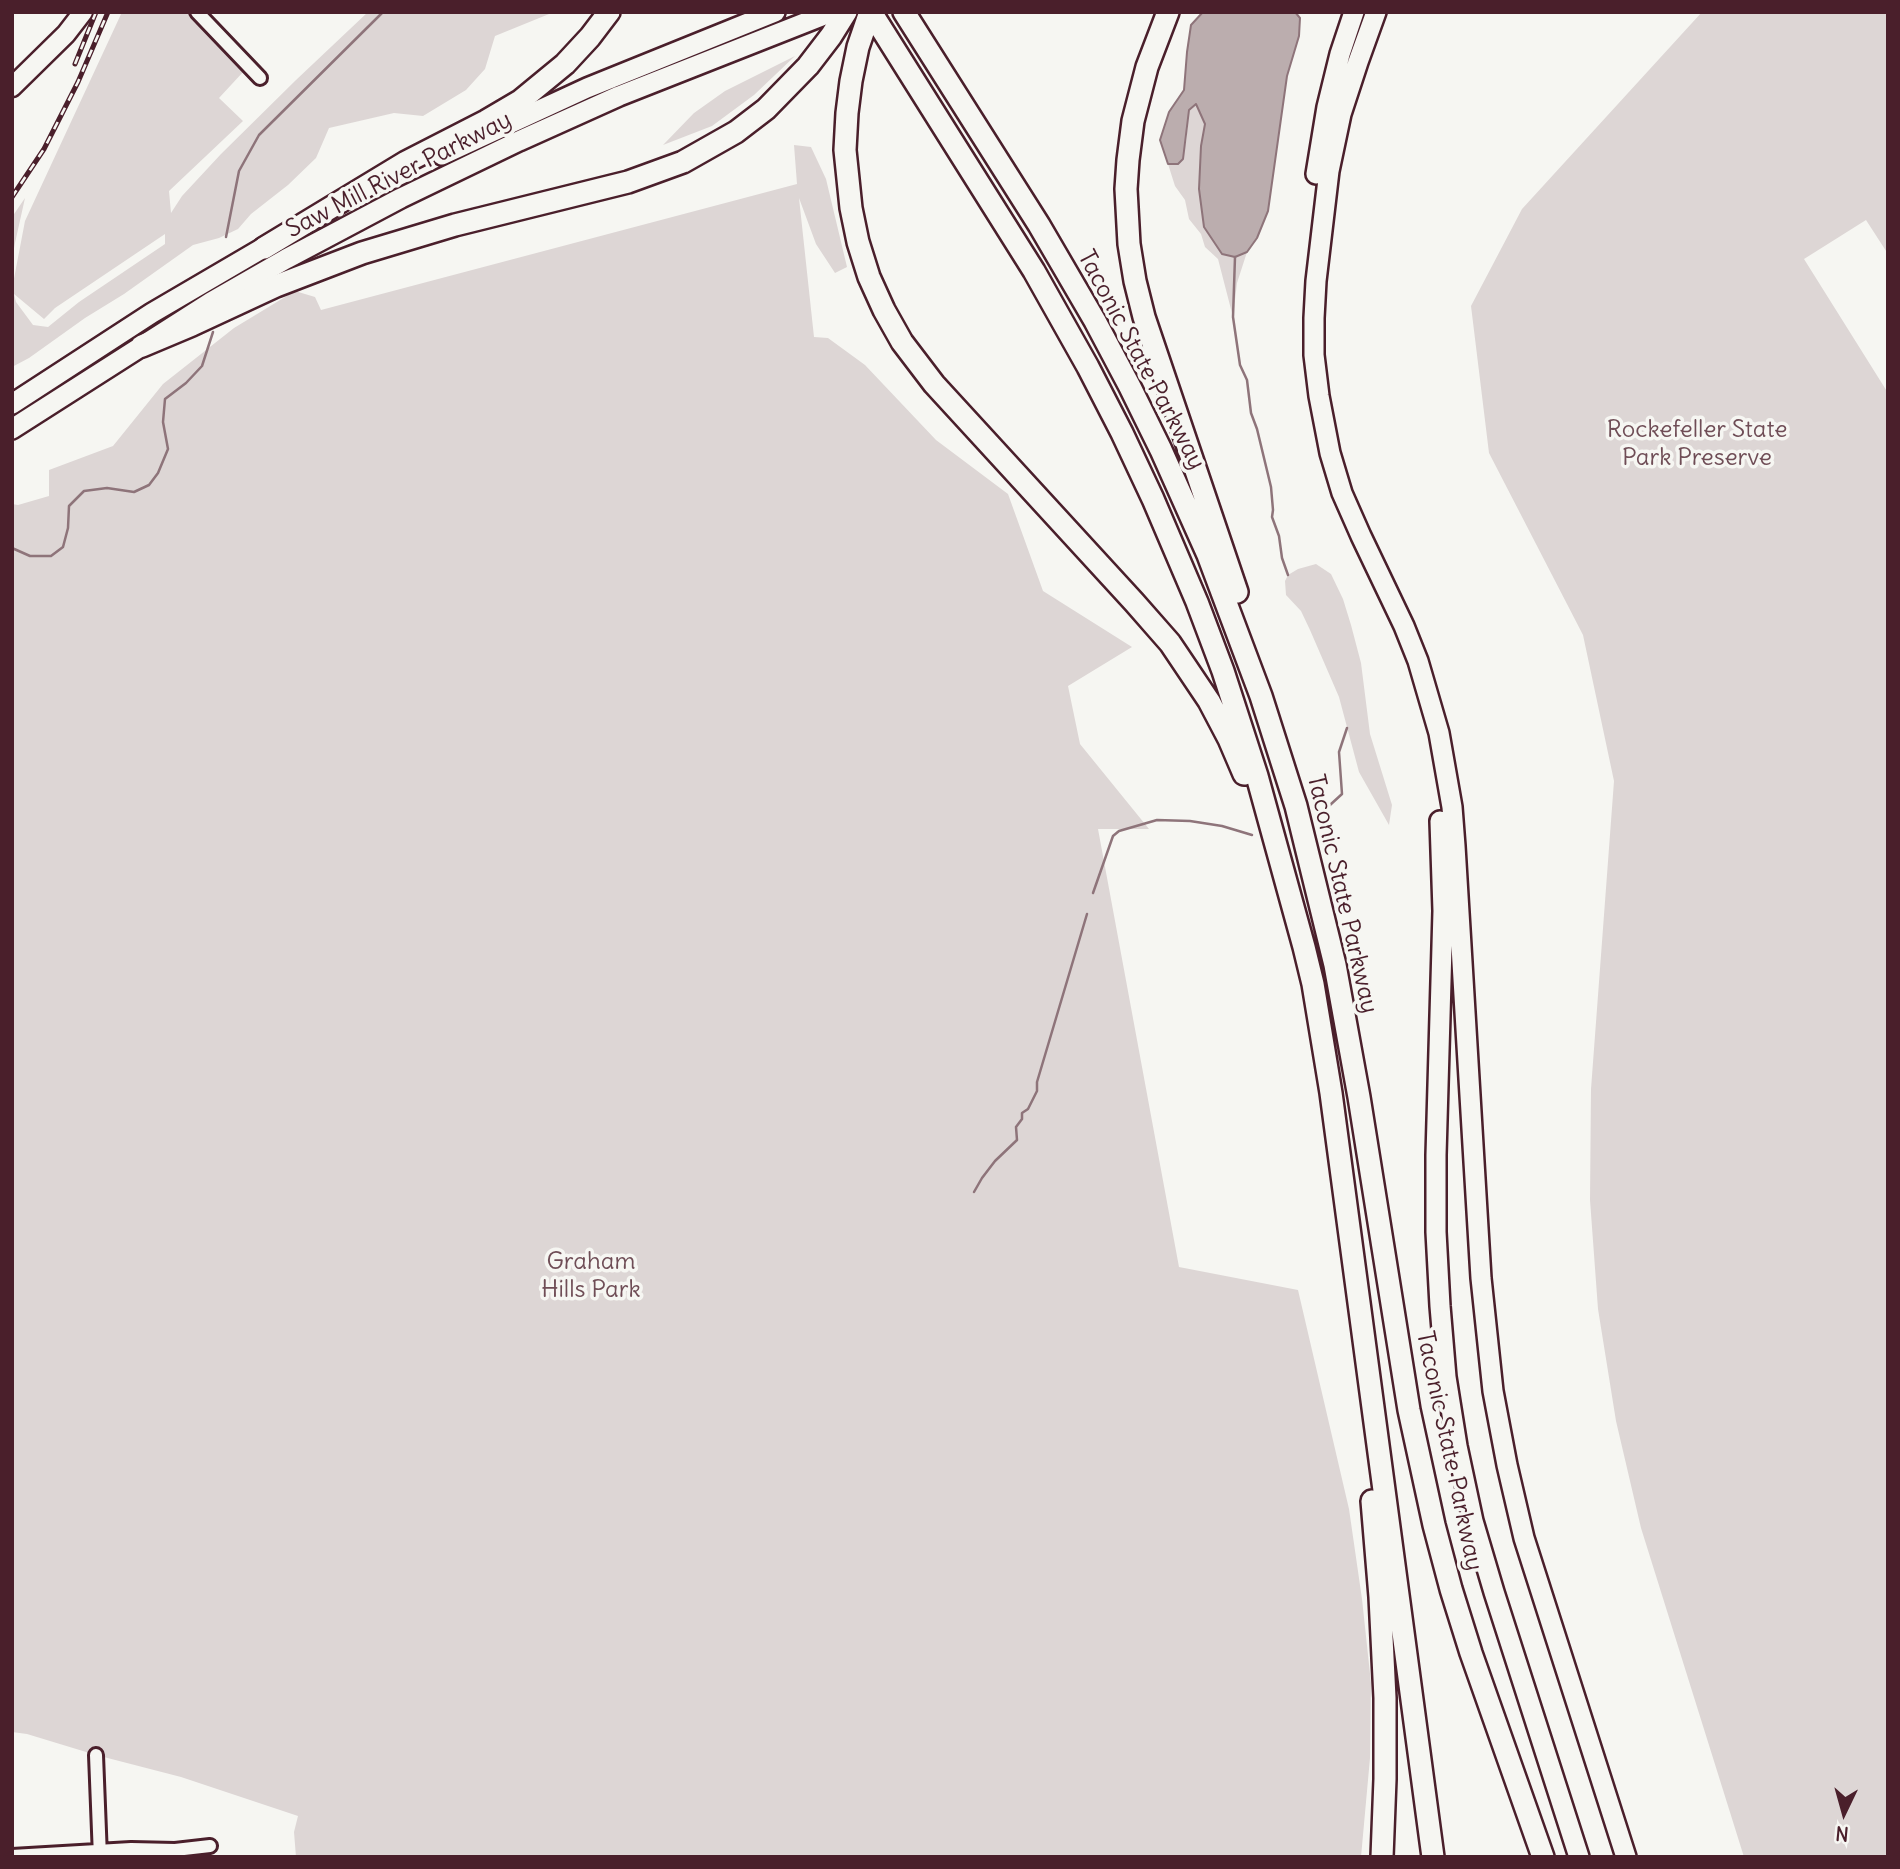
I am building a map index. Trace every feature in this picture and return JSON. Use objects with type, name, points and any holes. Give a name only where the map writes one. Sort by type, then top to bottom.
[{"type":"highway","points":[[264,248],[406,162],[520,101],[565,64],[609,12]]},
{"type":"highway","points":[[142,346],[192,326],[260,293],[362,253],[465,222],[628,182],[683,162],[736,132],[766,109],[796,80],[822,49],[846,12]]},
{"type":"highway","points":[[871,12],[863,33],[848,96],[846,170],[850,208],[858,242],[869,277],[884,310],[902,342],[933,384],[1135,602],[1187,666],[1223,725],[1283,865]]},
{"type":"highway","name":"Taconic State Parkway","points":[[871,12],[1034,271],[1088,367],[1143,477],[1187,579],[1223,671],[1257,776],[1313,984],[1337,1131],[1433,1857]]},
{"type":"highway","name":"Taconic State Parkway","points":[[904,12],[1039,225],[1124,376],[1208,555],[1261,696],[1296,806],[1333,954],[1409,1410],[1430,1508],[1463,1629],[1543,1857]]},
{"type":"highway","points":[[1168,12],[1142,80],[1131,135],[1126,201],[1131,257],[1144,317],[1244,612],[1261,696]]},
{"type":"highway","points":[[1369,1368],[1360,1392],[1382,1627],[1385,1739],[1382,1857]]},
{"type":"main road","points":[[12,88],[66,34],[83,12]]},
{"type":"main road","name":"Saw Mill River Parkway","points":[[12,404],[144,318],[264,248],[386,183],[514,120],[775,12]]},
{"type":"main road","name":"Saw Mill River Parkway","points":[[12,429],[211,302],[368,215],[469,164],[619,96],[832,12]]},
{"type":"main road","points":[[1354,12],[1327,107],[1316,172],[1302,312],[1305,389],[1325,480],[1346,533],[1385,614],[1413,685],[1438,797],[1443,873],[1436,1206],[1438,1281],[1446,1377],[1473,1521],[1579,1857]]},
{"type":"main road","points":[[1376,12],[1346,98],[1329,170],[1314,318],[1314,355],[1319,396],[1328,443],[1342,492],[1404,626],[1418,661],[1439,733],[1450,795],[1455,846],[1481,1278],[1493,1391],[1524,1538],[1626,1857]]},
{"type":"street","points":[[197,12],[260,78]]},
{"type":"street","points":[[96,1755],[99,1854]]},
{"type":"street","points":[[12,1856],[99,1854],[131,1849],[175,1850],[210,1846]]},
{"type":"green space","points":[[122,12],[188,12],[244,71],[219,98],[243,121],[169,191],[171,213],[182,196],[221,154],[368,12],[554,12],[495,36],[485,69],[466,90],[423,116],[394,113],[329,128],[316,158],[288,185],[251,214],[238,229],[219,238],[193,245],[12,367],[12,289],[25,221]],"holes":[[[165,234],[165,244],[79,302],[48,327],[33,325],[16,302],[14,294],[44,319],[55,308]]]},
{"type":"green space","name":"Rockefeller State Park Preserve","points":[[1702,12],[1888,12],[1888,254],[1866,220],[1804,259],[1888,393],[1888,1857],[1744,1857],[1641,1528],[1616,1421],[1598,1309],[1590,1200],[1591,1089],[1614,781],[1583,635],[1489,453],[1471,306],[1522,209]]},
{"type":"green space","points":[[795,56],[754,95],[712,126],[663,145],[694,113],[725,91]]},
{"type":"green space","points":[[1196,104],[1205,124],[1199,189],[1204,227],[1222,254],[1235,257],[1247,252],[1237,283],[1233,317],[1218,259],[1205,247],[1201,234],[1189,219],[1185,200],[1175,186],[1168,164],[1178,164],[1186,143],[1189,110]]},
{"type":"green space","name":"Graham Hills Park","points":[[794,145],[811,147],[826,179],[847,267],[835,273],[816,244],[799,198],[814,337],[828,338],[865,365],[936,440],[1008,494],[1043,591],[1132,647],[1068,686],[1080,744],[1149,829],[1098,829],[1179,1267],[1298,1290],[1349,1509],[1362,1599],[1371,1683],[1370,1758],[1361,1857],[296,1857],[294,1832],[298,1816],[181,1777],[12,1732],[12,504],[18,505],[49,496],[49,470],[113,446],[163,384],[234,328],[295,291],[315,297],[321,310],[797,184]]},
{"type":"green space","points":[[25,198],[15,243],[12,259],[12,217]]},
{"type":"green space","points":[[1316,564],[1331,574],[1351,625],[1361,663],[1370,734],[1392,805],[1389,825],[1359,772],[1339,697],[1310,630],[1301,611],[1286,595],[1285,581],[1288,575]]},
{"type":"shaded area","points":[[1203,12],[1295,12],[1300,18],[1299,36],[1287,76],[1268,211],[1257,238],[1247,252],[1235,257],[1222,254],[1204,227],[1199,189],[1205,124],[1196,104],[1189,110],[1183,159],[1178,164],[1168,164],[1160,140],[1169,112],[1184,90],[1191,25]]},
{"type":"waterway","points":[[226,237],[239,171],[259,135],[383,12]]},
{"type":"waterway","points":[[1235,257],[1233,317],[1240,365],[1247,380],[1251,413],[1271,487],[1272,517],[1288,575]]},
{"type":"waterway","points":[[12,548],[30,556],[51,556],[63,547],[68,528],[69,506],[84,491],[107,488],[134,492],[149,485],[158,473],[168,449],[163,422],[165,399],[202,366],[213,332]]},
{"type":"waterway","points":[[1330,805],[1342,794],[1339,752],[1347,728]]},
{"type":"waterway","points":[[1093,893],[1113,836],[1119,831],[1157,820],[1222,826],[1252,835]]},
{"type":"waterway","points":[[974,1192],[995,1161],[1017,1140],[1016,1127],[1037,1091],[1037,1082],[1087,914]]},
{"type":"railway","points":[[75,64],[96,12]]},
{"type":"railway","points":[[12,197],[44,149],[78,82],[108,12]]}]
